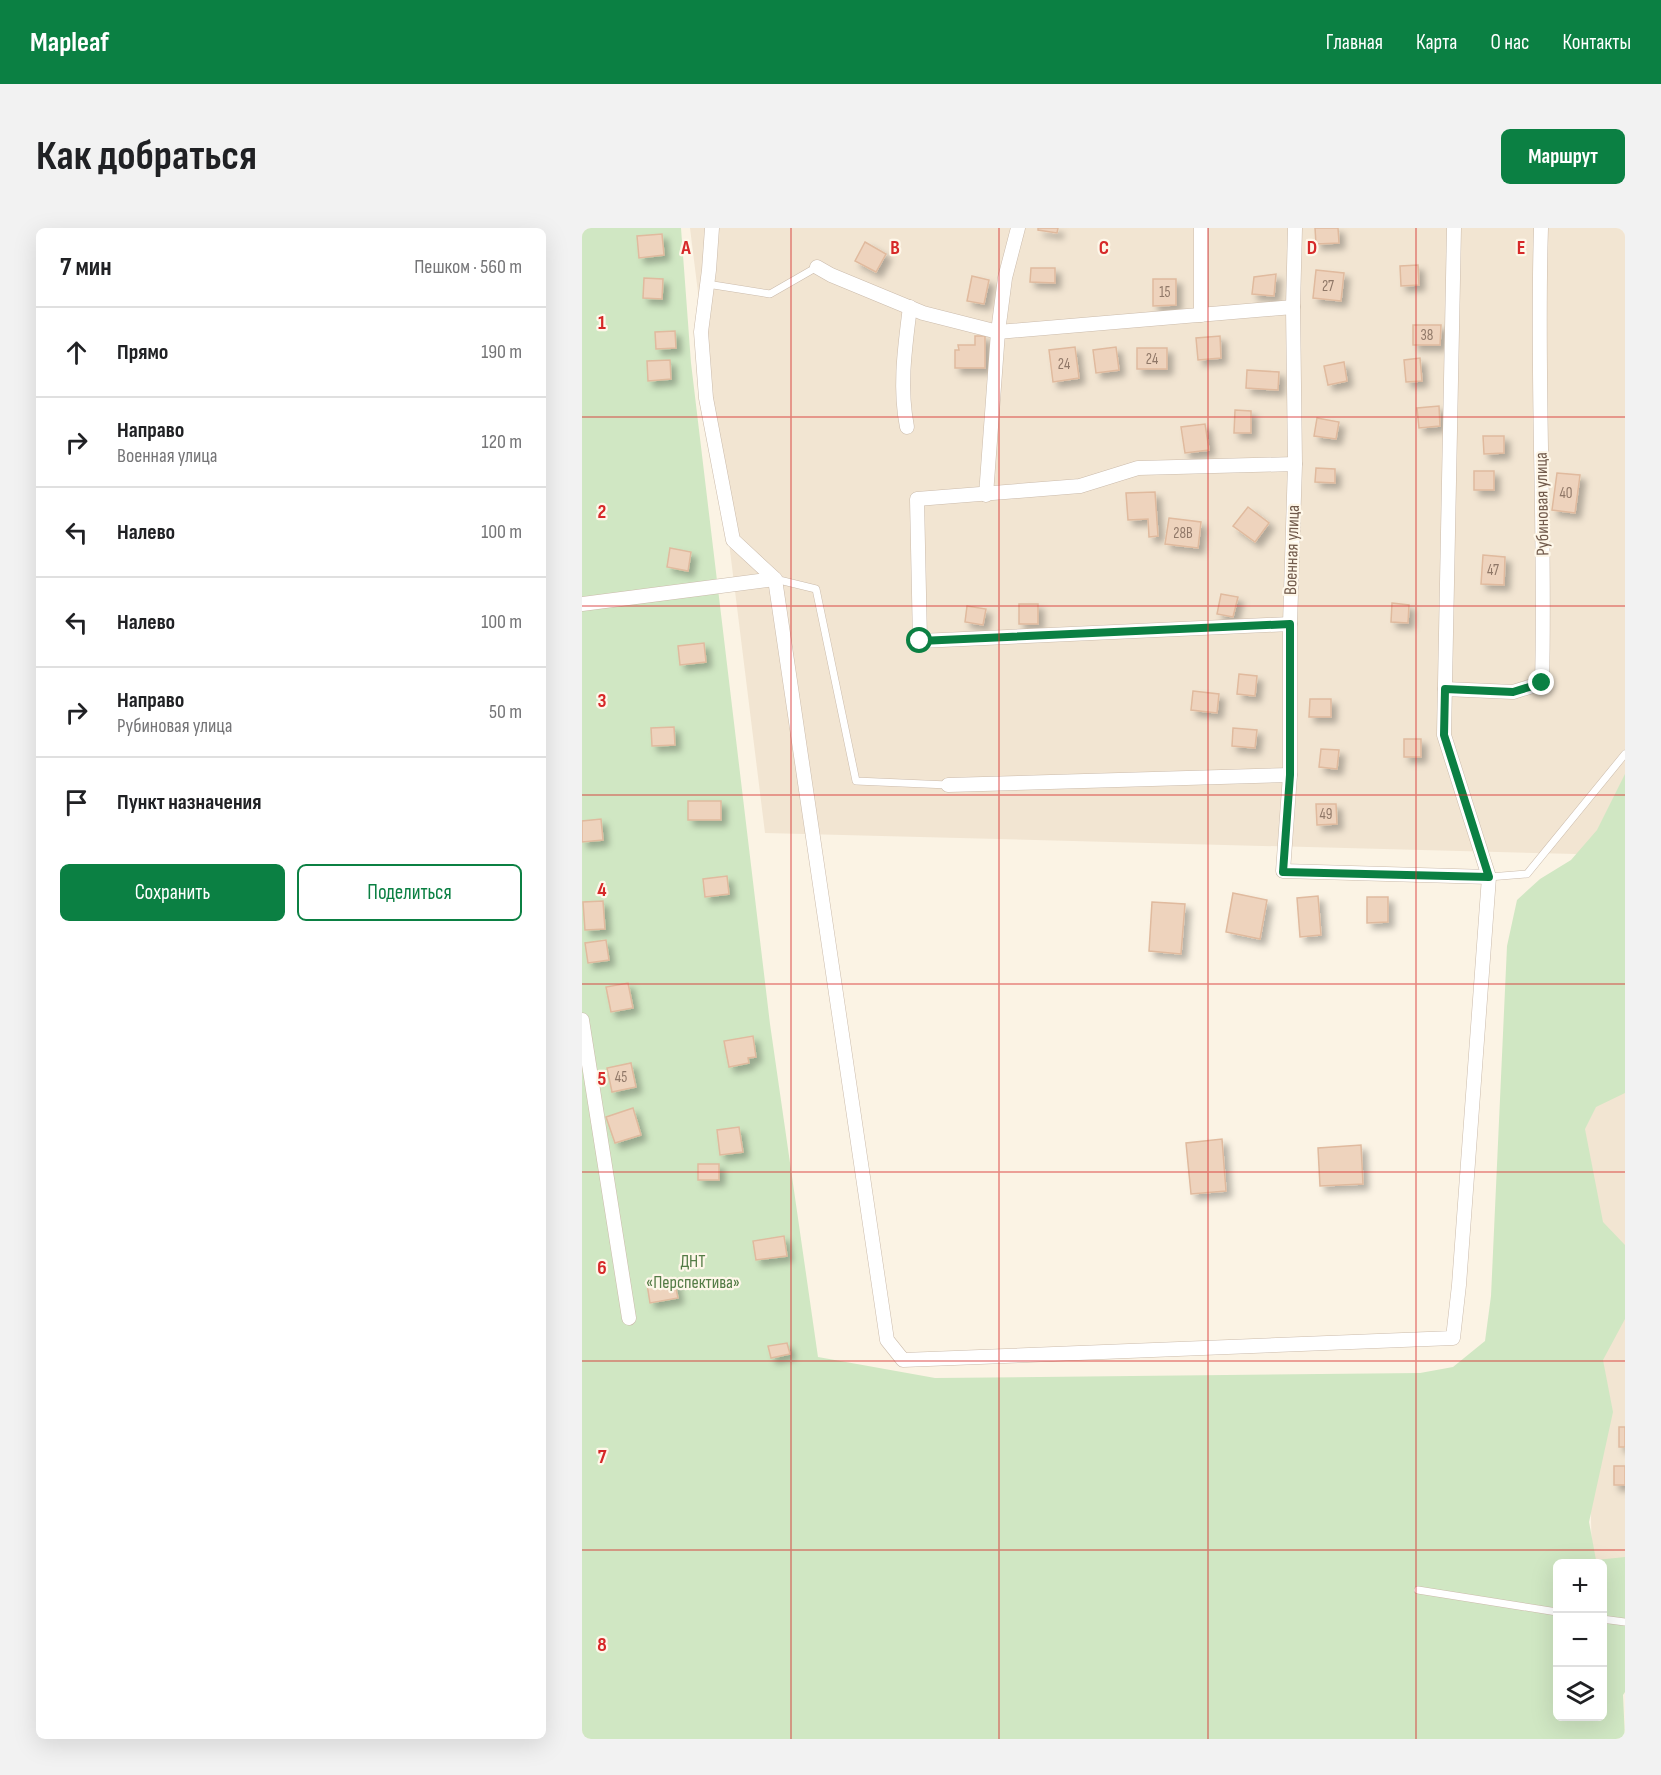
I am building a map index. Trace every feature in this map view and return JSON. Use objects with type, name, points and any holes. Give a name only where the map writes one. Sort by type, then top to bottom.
[{"type":"street","points":[[712,228],[701,332],[706,398],[733,540],[775,579],[886,1340],[903,1360],[1453,1338],[1459,1285],[1489,877],[1444,735],[1454,228]]},
{"type":"street","points":[[986,495],[998,332],[1005,278],[1018,228]]},
{"type":"street","points":[[1201,228],[1201,315]]},
{"type":"street","name":"Военная улица","points":[[1295,228],[1293,307],[1295,464],[1290,624],[1290,775],[1283,872],[1489,877]]},
{"type":"street","name":"Рубиновая улица","points":[[1445,689],[1513,692],[1542,683],[1543,555],[1538,307],[1541,228]]},
{"type":"street","points":[[817,267],[831,275],[923,312],[998,332],[1293,307]]},
{"type":"street","points":[[907,427],[903,409],[903,363],[910,307]]},
{"type":"street","points":[[1290,624],[920,641],[917,499],[1080,486],[1138,468],[1295,464]]},
{"type":"street","points":[[582,604],[775,579]]},
{"type":"street","points":[[948,785],[1290,775]]},
{"type":"street","points":[[582,1020],[629,1318]]},
{"type":"lane","points":[[707,284],[770,294],[817,267]]},
{"type":"lane","points":[[775,579],[816,589],[856,781],[948,785]]},
{"type":"lane","points":[[1489,877],[1527,874],[1625,754]]},
{"type":"lane","points":[[1418,1590],[1553,1611]]},
{"type":"lane","points":[[1607,1620],[1625,1622]]},
{"type":"shaded area","points":[[690,228],[1625,228],[1625,1616],[1607,1575],[1607,1559],[1592,1559],[1576,854],[765,833]]},
{"type":"green space","name":"ДНТ «Перспектива»","points":[[582,228],[681,228],[691,363],[770,1024],[818,1357],[935,1378],[1420,1373],[1453,1367],[1485,1341],[1491,1296],[1507,946],[1517,900],[1540,879],[1571,860],[1597,830],[1625,774],[1625,1093],[1596,1107],[1585,1129],[1603,1222],[1625,1245],[1625,1319],[1603,1360],[1613,1412],[1589,1522],[1596,1559],[1553,1559],[1553,1721],[1607,1721],[1606,1559],[1625,1557],[1625,1692],[1623,1695],[1625,1739],[582,1739]]},
{"type":"building","points":[[1038,228],[1058,228],[1057,233],[1038,230]]},
{"type":"building","points":[[1315,228],[1338,228],[1339,243],[1316,244]]},
{"type":"building","points":[[662,234],[664,255],[639,258],[637,236]]},
{"type":"building","points":[[865,242],[886,254],[876,272],[855,261]]},
{"type":"building","points":[[1418,265],[1419,285],[1401,286],[1400,266]]},
{"type":"building","points":[[1031,268],[1055,268],[1055,283],[1030,282]]},
{"type":"building","points":[[1316,270],[1344,273],[1341,301],[1313,298]]},
{"type":"building","points":[[1276,274],[1274,296],[1252,294],[1254,277]]},
{"type":"building","points":[[972,276],[989,280],[984,304],[967,301]]},
{"type":"building","points":[[644,278],[663,279],[662,299],[643,298]]},
{"type":"building","points":[[1153,279],[1176,279],[1176,305],[1153,306]]},
{"type":"building","points":[[1413,325],[1441,325],[1440,345],[1413,345]]},
{"type":"building","points":[[675,331],[676,348],[656,349],[655,332]]},
{"type":"building","points":[[975,336],[985,336],[985,368],[955,368],[955,350],[959,350],[958,345],[975,345]]},
{"type":"building","points":[[1220,336],[1221,358],[1198,360],[1196,338]]},
{"type":"building","points":[[1075,347],[1079,378],[1053,382],[1049,350]]},
{"type":"building","points":[[1116,347],[1119,370],[1096,373],[1093,350]]},
{"type":"building","points":[[1137,348],[1167,348],[1167,369],[1137,369]]},
{"type":"building","points":[[1420,358],[1422,381],[1406,382],[1404,360]]},
{"type":"building","points":[[670,360],[671,379],[648,381],[647,361]]},
{"type":"building","points":[[1344,362],[1347,381],[1328,385],[1324,366]]},
{"type":"building","points":[[1247,370],[1279,372],[1278,390],[1246,388]]},
{"type":"building","points":[[1439,406],[1440,426],[1419,428],[1417,408]]},
{"type":"building","points":[[1235,410],[1251,411],[1251,433],[1234,433]]},
{"type":"building","points":[[1317,418],[1339,422],[1336,439],[1314,436]]},
{"type":"building","points":[[1205,424],[1209,450],[1185,453],[1181,427]]},
{"type":"building","points":[[1483,436],[1504,436],[1504,453],[1484,454]]},
{"type":"building","points":[[1316,468],[1335,469],[1335,483],[1315,482]]},
{"type":"building","points":[[1474,471],[1494,471],[1494,490],[1474,490]]},
{"type":"building","points":[[1557,473],[1580,475],[1575,513],[1552,510]]},
{"type":"building","points":[[1155,492],[1158,536],[1149,537],[1148,519],[1128,520],[1126,493]]},
{"type":"building","points":[[1248,507],[1269,523],[1255,542],[1233,526]]},
{"type":"building","points":[[1169,518],[1201,522],[1198,548],[1165,544]]},
{"type":"building","points":[[670,548],[691,552],[688,571],[667,567]]},
{"type":"building","points":[[1483,555],[1505,557],[1504,585],[1481,584]]},
{"type":"building","points":[[1221,594],[1238,597],[1233,617],[1217,614]]},
{"type":"building","points":[[1392,603],[1409,605],[1408,623],[1391,622]]},
{"type":"building","points":[[1019,604],[1038,604],[1038,624],[1019,624]]},
{"type":"building","points":[[967,606],[986,609],[983,625],[965,622]]},
{"type":"building","points":[[704,643],[706,662],[680,665],[678,646]]},
{"type":"building","points":[[1239,674],[1257,676],[1255,696],[1237,694]]},
{"type":"building","points":[[1193,691],[1219,694],[1217,713],[1191,710]]},
{"type":"building","points":[[1310,699],[1331,699],[1331,717],[1309,717]]},
{"type":"building","points":[[674,727],[675,745],[652,746],[651,728]]},
{"type":"building","points":[[1233,728],[1257,730],[1255,748],[1232,746]]},
{"type":"building","points":[[1404,739],[1421,739],[1421,757],[1404,757]]},
{"type":"building","points":[[1321,749],[1339,750],[1337,769],[1319,767]]},
{"type":"building","points":[[688,801],[721,801],[721,820],[688,820]]},
{"type":"building","points":[[1316,804],[1336,804],[1337,824],[1317,825]]},
{"type":"building","points":[[601,819],[603,840],[582,842],[582,821]]},
{"type":"building","points":[[727,876],[729,894],[705,897],[703,879]]},
{"type":"building","points":[[1233,893],[1267,900],[1260,939],[1226,932]]},
{"type":"building","points":[[1318,896],[1321,935],[1300,937],[1297,898]]},
{"type":"building","points":[[1367,897],[1388,897],[1388,922],[1367,923]]},
{"type":"building","points":[[603,901],[605,929],[585,930],[583,902]]},
{"type":"building","points":[[1152,902],[1185,904],[1181,954],[1149,951]]},
{"type":"building","points":[[606,940],[609,960],[588,963],[585,943]]},
{"type":"building","points":[[628,983],[633,1008],[611,1012],[606,987]]},
{"type":"building","points":[[753,1036],[756,1057],[748,1058],[749,1063],[729,1067],[724,1041]]},
{"type":"building","points":[[631,1063],[636,1087],[612,1092],[607,1068]]},
{"type":"building","points":[[633,1108],[641,1135],[615,1143],[606,1117]]},
{"type":"building","points":[[739,1127],[743,1152],[720,1155],[717,1130]]},
{"type":"building","points":[[1222,1139],[1226,1191],[1191,1194],[1186,1143]]},
{"type":"building","points":[[1361,1145],[1363,1184],[1320,1186],[1318,1148]]},
{"type":"building","points":[[698,1164],[719,1164],[719,1180],[698,1180]]},
{"type":"building","points":[[784,1236],[787,1256],[756,1260],[753,1241]]},
{"type":"building","points":[[674,1279],[678,1298],[650,1303],[647,1284]]},
{"type":"building","points":[[787,1343],[790,1354],[771,1358],[768,1346]]},
{"type":"building","points":[[1619,1427],[1625,1427],[1625,1447],[1619,1447]]},
{"type":"building","points":[[1614,1466],[1625,1466],[1625,1485],[1614,1485]]},
{"type":"route","points":[[920,641],[1290,624],[1290,775],[1283,872],[1489,877],[1444,735],[1445,689],[1513,692],[1542,683]]}]
